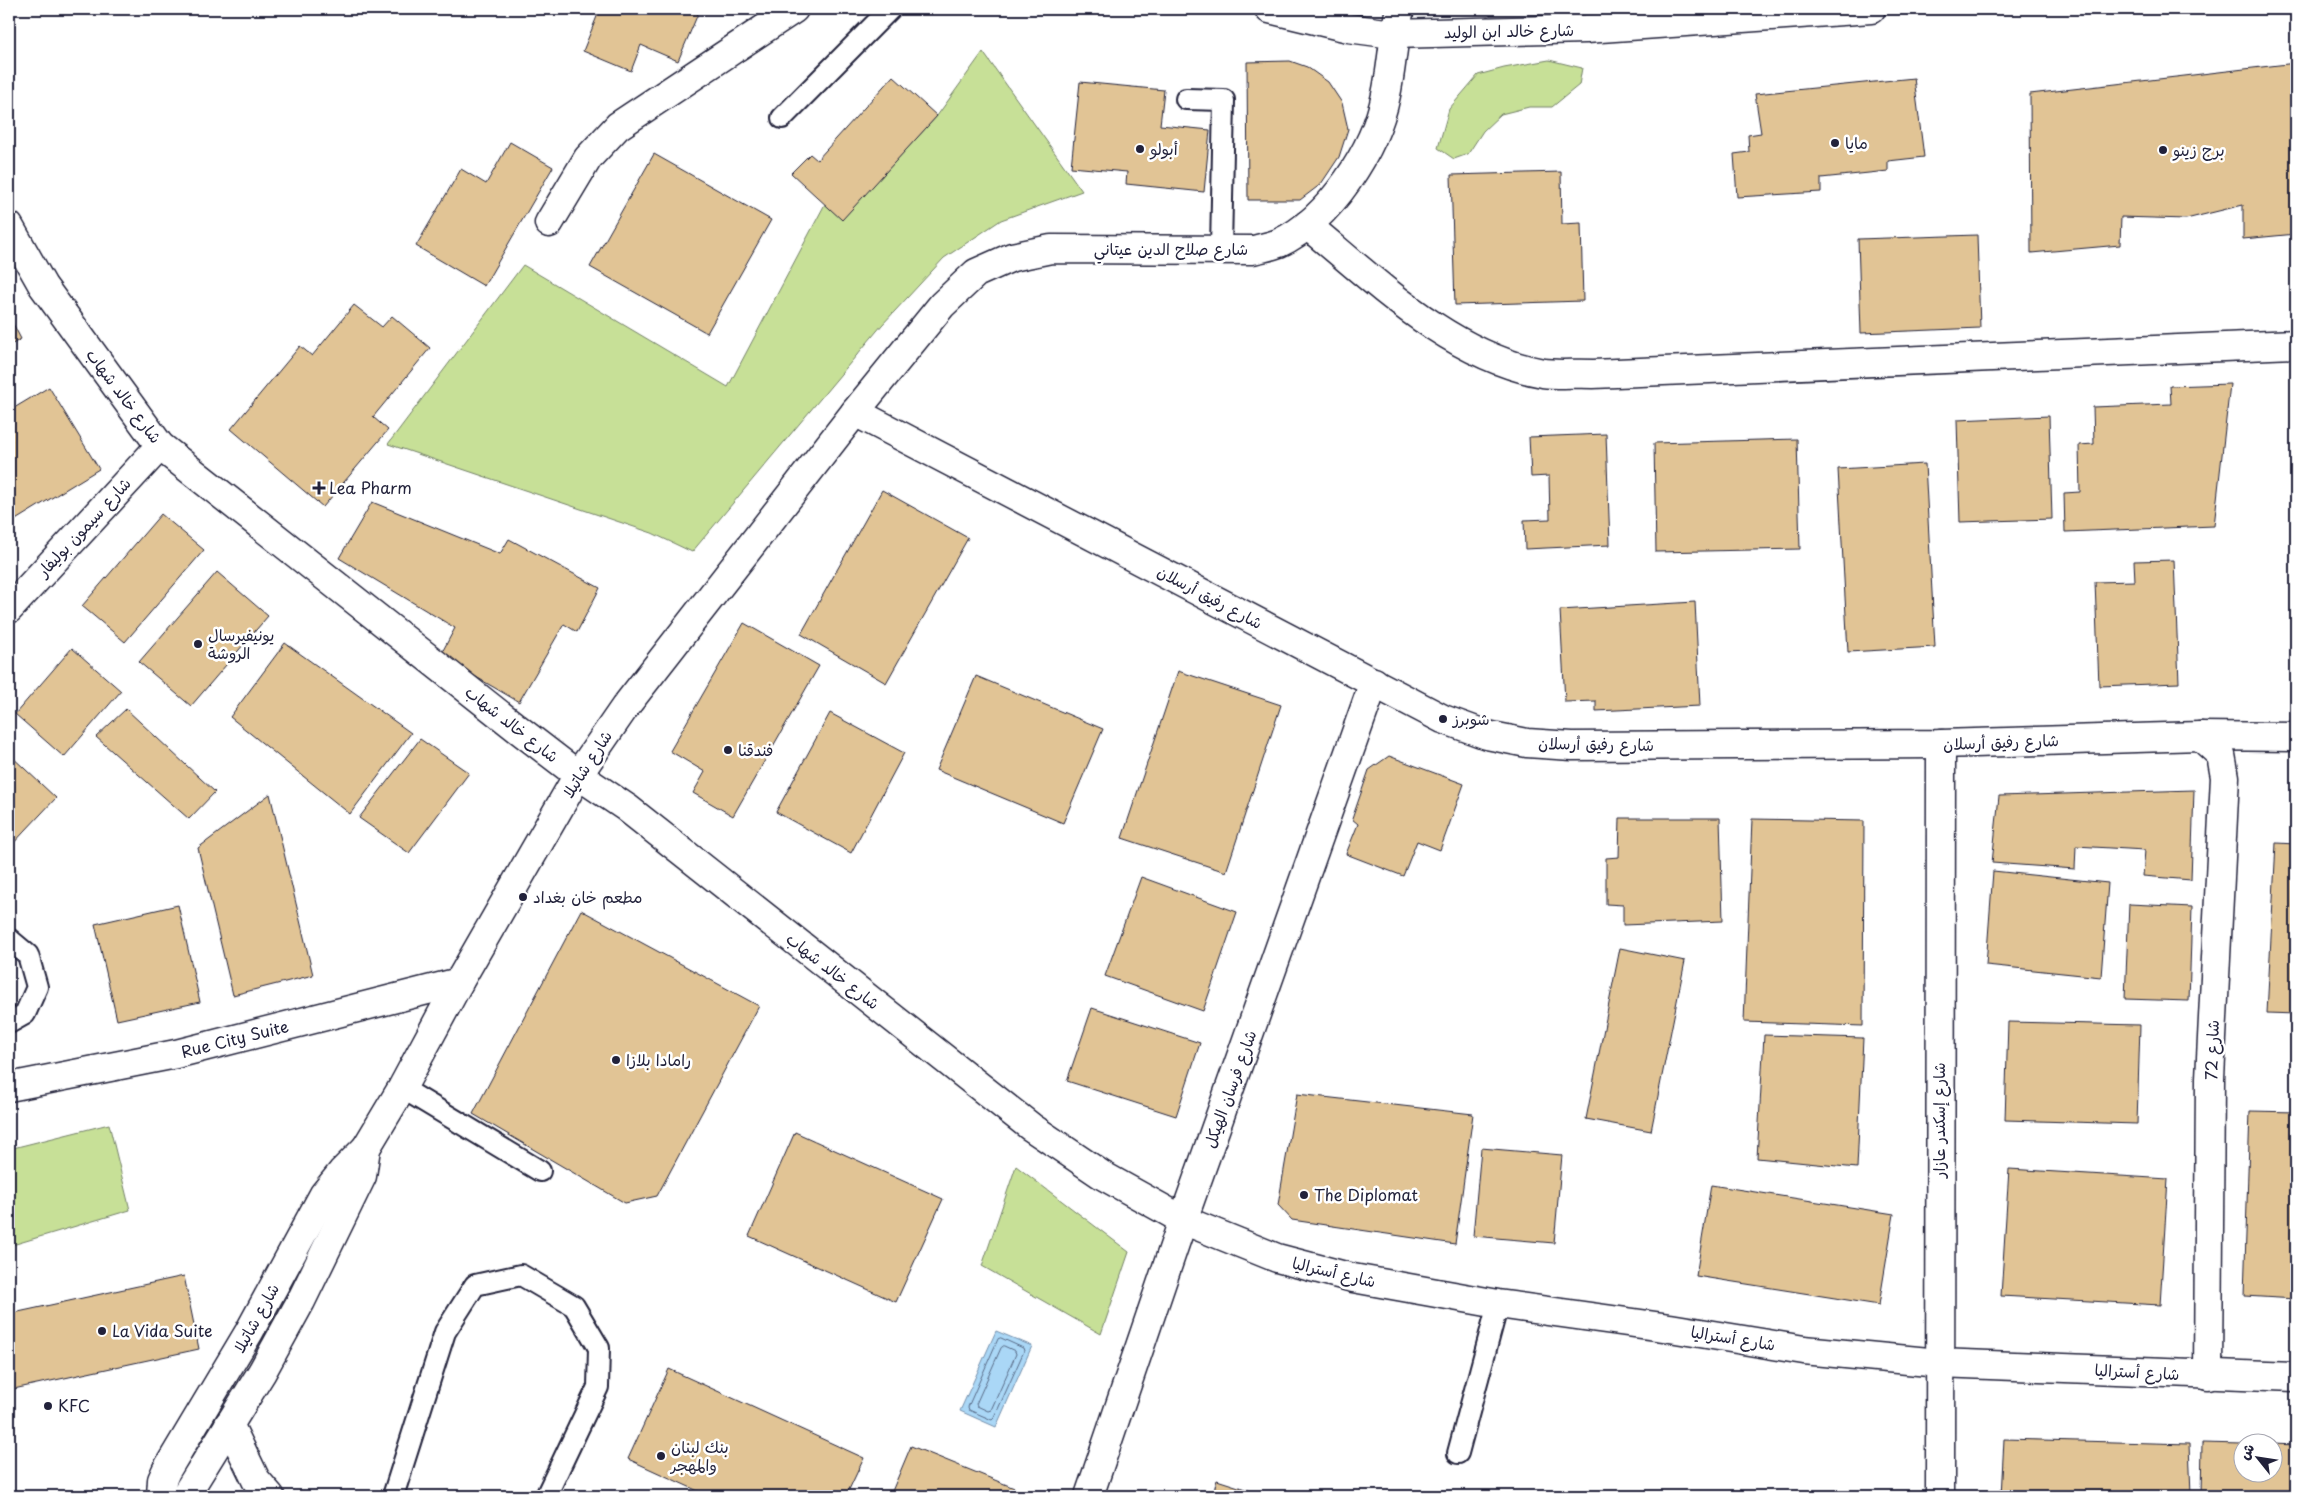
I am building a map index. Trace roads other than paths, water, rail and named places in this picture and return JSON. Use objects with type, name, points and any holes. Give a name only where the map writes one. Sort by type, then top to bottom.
[{"type":"main road","points":[[549,223],[588,158],[618,126],[794,9]]},
{"type":"main road","name":"شارع خالد ابن الوليد","points":[[1270,9],[1348,28],[1397,21],[1586,30],[1871,9]]},
{"type":"main road","name":"شارع صلاح الدين عيتاني","points":[[855,412],[942,305],[976,274],[1012,257],[1051,249],[1253,250],[1278,243],[1307,225],[1336,197],[1358,163],[1375,130],[1386,97],[1397,21]]},
{"type":"main road","points":[[1307,225],[1414,313],[1446,333],[1512,365],[1545,373],[1603,373],[2296,344]]},
{"type":"main road","name":"شارع خالد شهاب","points":[[9,226],[43,286],[160,446],[578,774],[627,808],[1031,1127],[1102,1175],[1183,1220]]},
{"type":"main road","name":"شارع رفيق أرسلان","points":[[855,412],[1443,719],[1487,735],[1527,743],[1572,746],[1941,744],[2200,736],[2296,737]]},
{"type":"main road","name":"شارع شاتيلا","points":[[160,1496],[162,1480],[166,1471],[249,1332],[324,1194],[342,1172],[366,1148],[402,1088],[459,982],[578,774],[631,699],[855,412]]},
{"type":"main road","name":"شارع سيمون بوليفار","points":[[9,609],[160,446]]},
{"type":"main road","name":"شارع فرسان الهيكل","points":[[1089,1496],[1183,1220],[1374,682]]},
{"type":"main road","name":"شارع 72","points":[[2200,736],[2217,749],[2221,755],[2225,777],[2210,1078],[2208,1375]]},
{"type":"main road","name":"شارع إسكندر عازار","points":[[1940,1496],[1938,1363],[1941,744]]},
{"type":"main road","name":"Rue City Suite","points":[[9,1087],[176,1054],[459,982]]},
{"type":"main road","name":"شارع شاتيلا","points":[[185,1496],[301,1302],[362,1176],[366,1148]]},
{"type":"main road","name":"شارع أستراليا","points":[[1183,1220],[1277,1258],[1353,1278],[1498,1304],[1670,1328],[1804,1350],[1938,1363],[2296,1377]]},
{"type":"main road","points":[[229,1424],[256,1480],[270,1496]]},
{"type":"lane","points":[[782,118],[890,9]]},
{"type":"lane","points":[[1186,99],[1224,100],[1222,249]]},
{"type":"lane","points":[[9,940],[28,955],[37,987],[25,1014],[9,1023]]},
{"type":"lane","points":[[402,1088],[540,1171]]},
{"type":"lane","points":[[393,1496],[445,1332],[475,1285],[521,1274],[574,1306],[599,1348],[598,1387],[546,1496]]},
{"type":"lane","points":[[1458,1453],[1498,1304]]},
{"type":"water","points":[[996,1331],[1032,1346],[996,1427],[960,1411]]},
{"type":"place","name":"مايا","points":[[1835,143]]},
{"type":"place","name":"أبولو","points":[[1140,149]]},
{"type":"place","name":"برج زينو","points":[[2163,150]]},
{"type":"place","name":"Lea Pharm","points":[[319,488]]},
{"type":"place","name":"يونيفيرسال الروشة","points":[[198,644]]},
{"type":"place","name":"شوبرز","points":[[1443,719]]},
{"type":"place","name":"فندقنا","points":[[728,750]]},
{"type":"place","name":"مطعم خان بغداد","points":[[523,897]]},
{"type":"place","name":"رامادا بلازا","points":[[616,1060]]},
{"type":"place","name":"The Diplomat","points":[[1304,1195]]},
{"type":"place","name":"La Vida Suite","points":[[102,1331]]},
{"type":"place","name":"KFC","points":[[48,1406]]},
{"type":"place","name":"بنك لبنان والمهجر","points":[[661,1456]]}]
